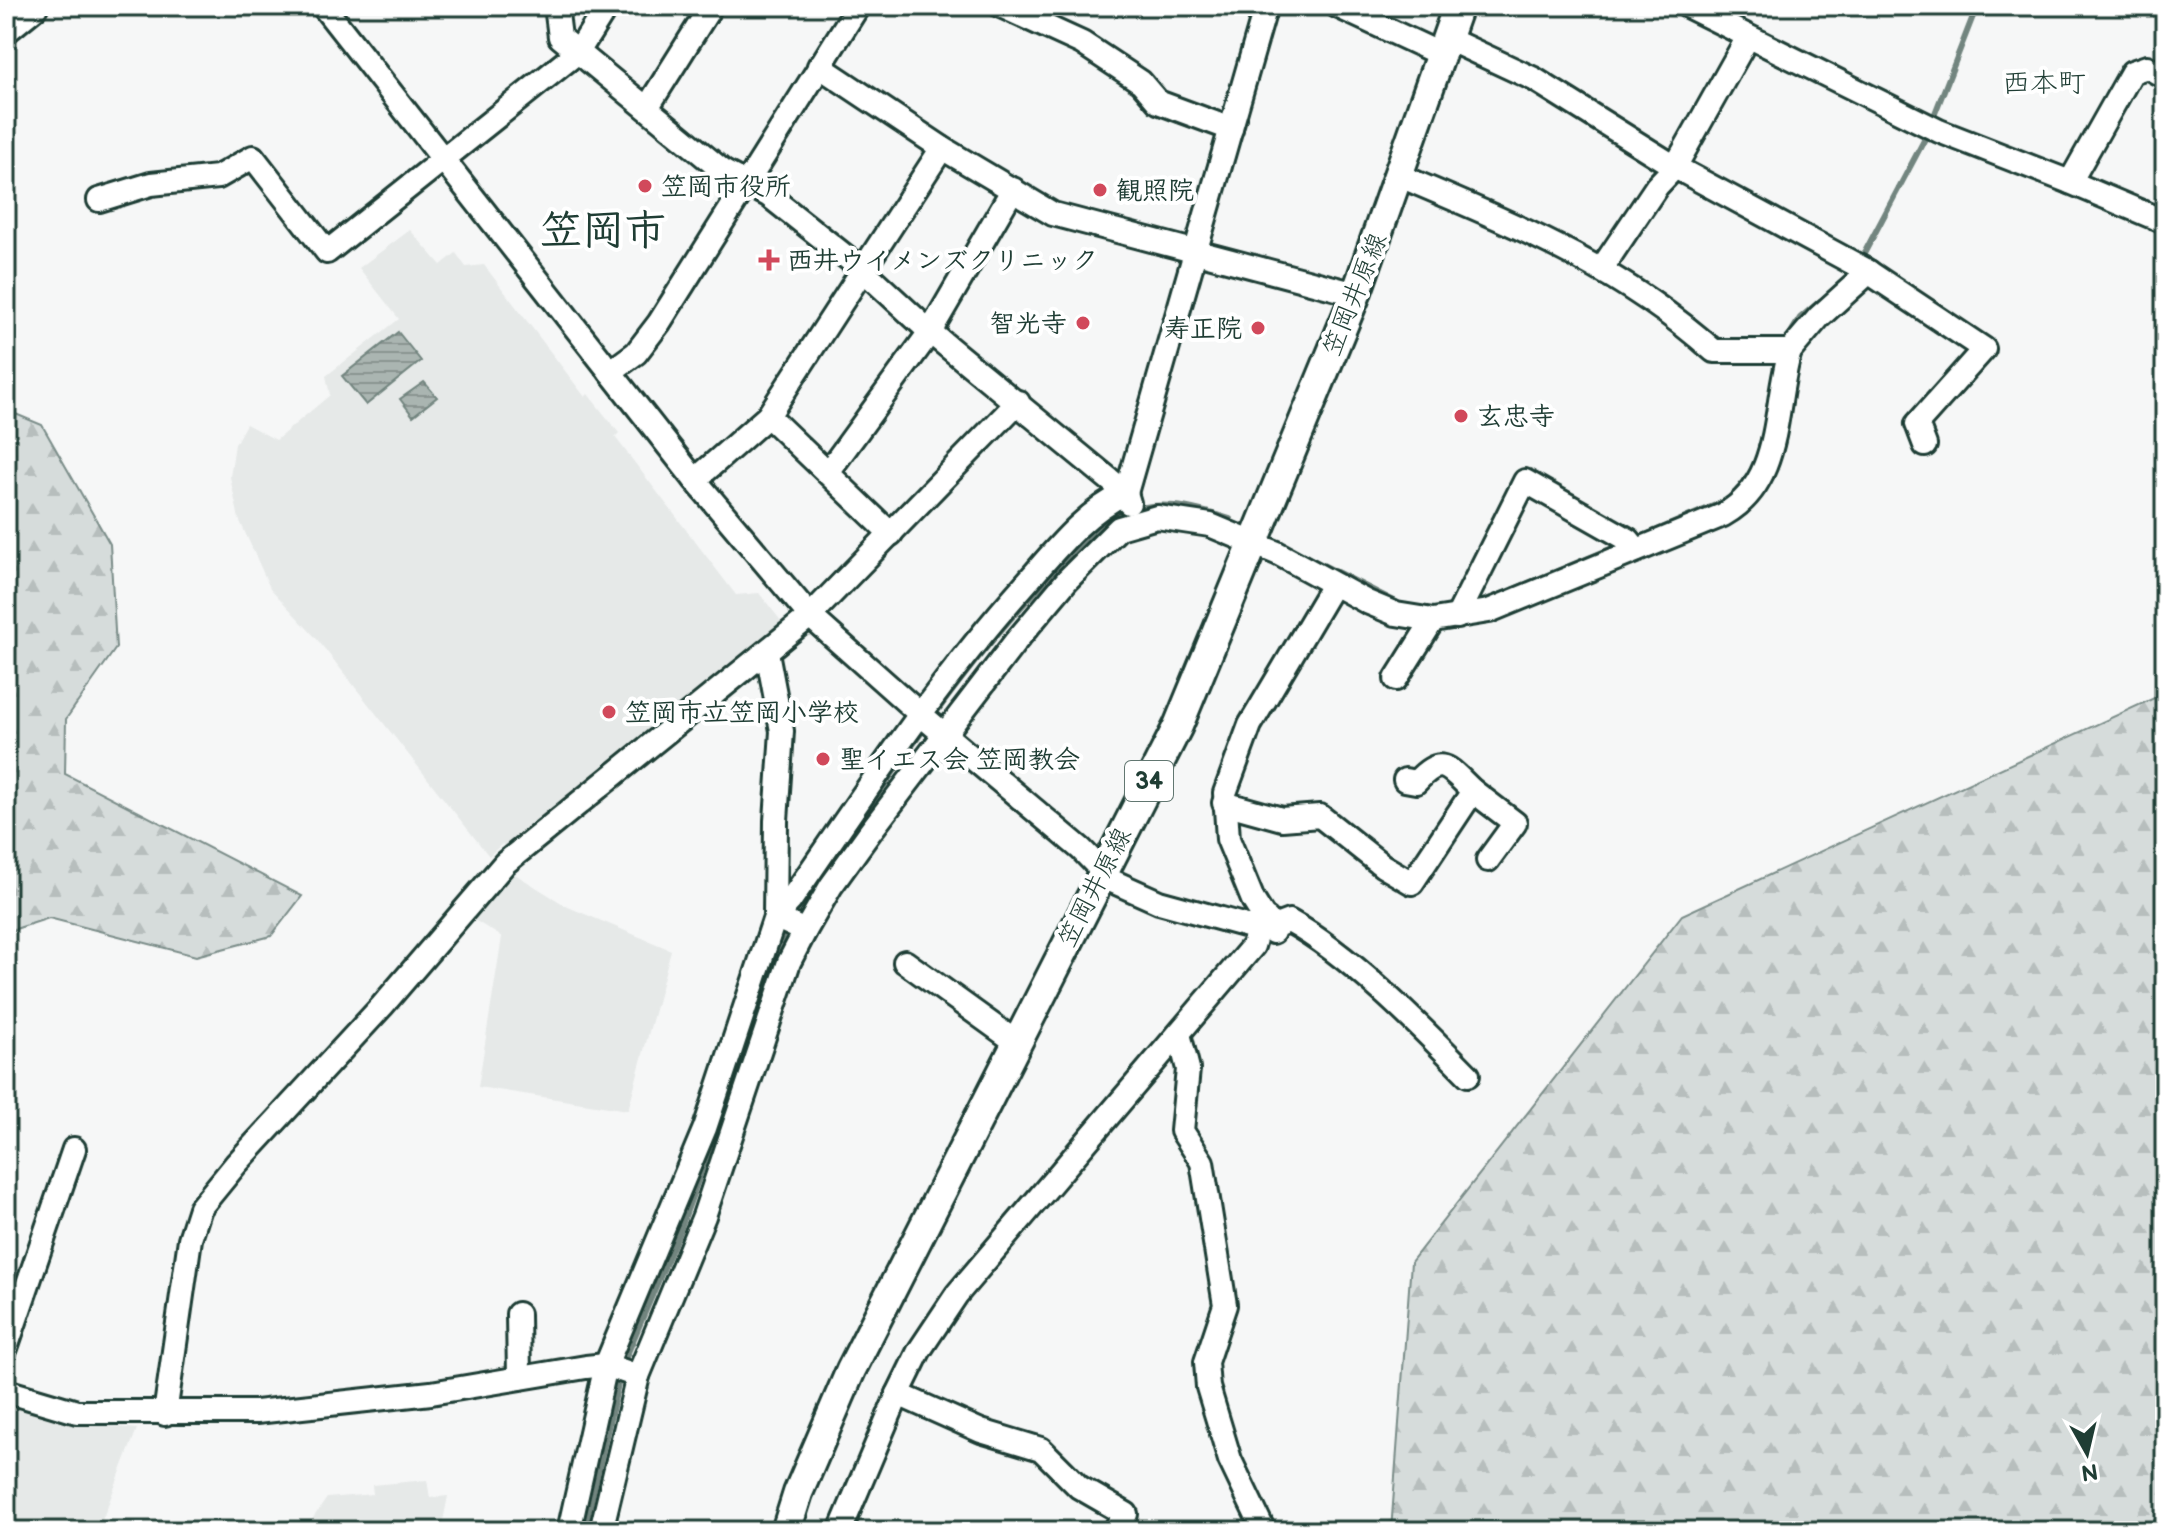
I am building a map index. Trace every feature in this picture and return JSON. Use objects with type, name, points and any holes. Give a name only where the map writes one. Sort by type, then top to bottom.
[{"type":"main road","points":[[6,28],[33,6]]},
{"type":"main road","name":"笠岡井原線","points":[[786,1531],[798,1493],[851,1370],[1101,872],[1178,726],[1356,294],[1458,6]]},
{"type":"street","points":[[323,6],[695,480],[810,616],[933,725],[1081,849],[1112,881],[1159,902],[1263,930]]},
{"type":"street","points":[[556,6],[560,37],[724,172],[768,195],[864,271],[930,332],[1018,402],[1130,509],[1183,520],[1253,541],[1333,585],[1396,614],[1433,620],[1462,607],[1489,611],[1633,546],[1723,515],[1746,499],[1766,467],[1783,351],[1819,317],[1861,267]]},
{"type":"street","points":[[99,200],[151,184],[218,177],[253,157],[327,252],[578,52],[607,6]]},
{"type":"street","points":[[647,108],[711,6]]},
{"type":"street","points":[[610,372],[636,353],[659,323],[858,6]]},
{"type":"street","points":[[1001,6],[1082,43],[1141,82],[1158,102],[1231,129]]},
{"type":"street","points":[[750,1033],[789,962],[790,901],[859,825],[1004,631],[1058,569],[1119,528],[1130,509],[1196,251],[1266,6]]},
{"type":"street","points":[[1337,6],[1534,79],[1675,167],[1861,267],[1984,349],[1917,424],[1925,445]]},
{"type":"street","points":[[1687,6],[1930,126],[2165,222]]},
{"type":"street","points":[[1602,268],[1657,186],[1675,167],[1748,37]]},
{"type":"street","points":[[819,66],[942,148],[1053,214],[1356,294]]},
{"type":"street","points":[[2070,182],[2132,72],[2147,67],[2165,77]]},
{"type":"street","points":[[695,480],[768,416],[942,148]]},
{"type":"street","points":[[1400,176],[1602,268],[1670,312],[1714,351],[1783,351]]},
{"type":"street","points":[[828,472],[930,332],[1013,189]]},
{"type":"street","points":[[165,1414],[190,1239],[200,1208],[505,863],[810,616],[1018,402]]},
{"type":"street","points":[[768,416],[891,534]]},
{"type":"street","points":[[1462,607],[1525,481],[1633,546]]},
{"type":"street","points":[[569,1531],[622,1371],[717,1132],[791,924],[831,886],[859,825],[1004,631],[1058,569]]},
{"type":"street","points":[[1263,930],[1228,839],[1224,803],[1229,775],[1250,725],[1333,585]]},
{"type":"street","points":[[1396,679],[1433,620]]},
{"type":"street","points":[[767,652],[782,731],[776,821],[791,924]]},
{"type":"street","points":[[1405,780],[1416,782],[1430,767],[1447,767],[1515,823],[1488,860]]},
{"type":"street","points":[[1224,803],[1282,819],[1320,816],[1383,866],[1412,883],[1473,791]]},
{"type":"street","points":[[840,1531],[919,1351],[957,1294],[1179,1034],[1263,930],[1289,921],[1391,1001],[1468,1075]]},
{"type":"street","points":[[905,962],[1016,1042]]},
{"type":"street","points":[[1179,1034],[1188,1069],[1182,1131],[1202,1162],[1224,1285],[1225,1305],[1206,1362],[1208,1387],[1230,1460],[1264,1531]]},
{"type":"street","points":[[601,1531],[622,1371],[704,1216],[717,1132]]},
{"type":"street","points":[[6,1348],[74,1149]]},
{"type":"street","points":[[518,1314],[519,1378]]},
{"type":"street","points":[[6,1391],[77,1412],[256,1412],[335,1405],[519,1378],[622,1371]]},
{"type":"street","points":[[898,1394],[981,1431],[1041,1449],[1079,1487],[1126,1514],[1114,1531]]},
{"type":"shaded area","points":[[410,230],[441,265],[456,253],[466,267],[484,265],[585,397],[588,394],[619,433],[615,437],[736,595],[759,593],[782,622],[507,849],[502,844],[489,856],[316,638],[270,588],[239,519],[230,477],[235,444],[246,424],[276,440],[330,395],[326,376],[399,319],[359,268]]},
{"type":"shaded area","points":[[398,332],[421,361],[366,405],[342,376]]},
{"type":"shaded area","points":[[424,382],[437,397],[413,416],[400,399]]},
{"type":"shaded area","points":[[510,871],[568,907],[671,950],[628,1110],[478,1087],[502,937],[471,918]]},
{"type":"shaded area","points":[[6,1403],[76,1422],[137,1429],[98,1531],[6,1531]]},
{"type":"shaded area","points":[[427,1480],[430,1498],[448,1496],[441,1531],[262,1531],[306,1528],[327,1498],[373,1494],[372,1485]]},
{"type":"green space","points":[[6,410],[42,425],[110,544],[116,648],[66,719],[65,774],[302,896],[271,936],[196,956],[49,918],[6,932]]},
{"type":"green space","points":[[2165,693],[2165,1531],[1391,1531],[1411,1262],[1682,915]]},
{"type":"waterway","points":[[1932,121],[1977,6]]},
{"type":"waterway","points":[[1859,263],[1929,131]]},
{"type":"waterway","points":[[1782,347],[1800,318],[1820,301]]},
{"type":"waterway","points":[[1636,539],[1725,501]]},
{"type":"waterway","points":[[793,920],[899,763],[965,675],[1035,591],[1094,531],[1119,514],[1148,506],[1188,508],[1230,519]]},
{"type":"waterway","points":[[1514,589],[1622,544]]},
{"type":"waterway","points":[[1299,553],[1396,602]]},
{"type":"waterway","points":[[1477,603],[1504,593]]},
{"type":"waterway","points":[[623,1364],[681,1227],[788,930]]},
{"type":"waterway","points":[[584,1531],[620,1375]]},
{"type":"place","name":"笠岡市役所","points":[[645,186]]},
{"type":"place","name":"観照院","points":[[1100,190]]},
{"type":"place","name":"西井ウイメンズクリニック","points":[[769,260]]},
{"type":"place","name":"智光寺","points":[[1083,323]]},
{"type":"place","name":"寿正院","points":[[1258,328]]},
{"type":"place","name":"玄忠寺","points":[[1461,416]]},
{"type":"place","name":"笠岡市立笠岡小学校","points":[[609,712]]},
{"type":"place","name":"聖イエス会 笠岡教会","points":[[823,759]]},
{"type":"district","name":"西本町","points":[[2044,82]]},
{"type":"district","name":"笠岡市","points":[[603,229]]}]
